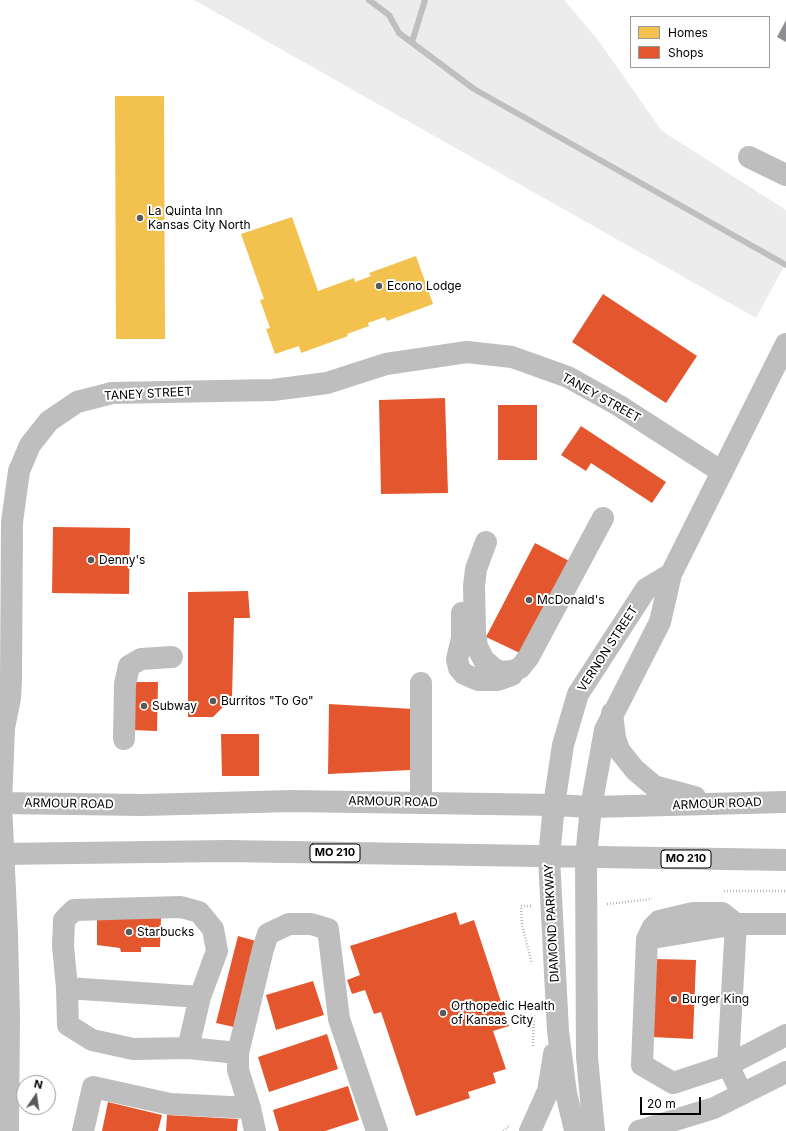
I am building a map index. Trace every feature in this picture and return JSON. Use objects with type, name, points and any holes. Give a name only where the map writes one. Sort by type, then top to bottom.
[{"type":"main road","points":[[749,157],[786,174]]},
{"type":"main road","points":[[594,1131],[586,1057],[586,857],[591,807],[605,730],[660,622],[671,574],[786,344]]},
{"type":"main road","name":"TANEY STREET","points":[[8,1131],[9,1010],[1,856],[0,803],[4,728],[10,698],[11,680],[11,545],[7,499],[30,445],[49,421],[77,402],[112,394],[273,390],[327,383],[386,364],[467,352],[512,357],[568,377],[618,405],[722,472]]},
{"type":"main road","points":[[486,542],[476,569],[474,586],[475,632],[477,647],[484,660],[493,668],[501,672],[512,671],[520,668],[528,658],[603,518]]},
{"type":"main road","name":"VERNON STREET","points":[[549,857],[554,805],[563,745],[578,694],[646,589],[671,574]]},
{"type":"main road","points":[[124,739],[125,684],[129,666],[141,659],[172,656]]},
{"type":"main road","points":[[420,803],[421,683]]},
{"type":"main road","points":[[612,714],[615,738],[619,750],[635,770],[654,786],[726,803]]},
{"type":"main road","name":"ARMOUR ROAD","points":[[0,803],[144,805],[292,801],[554,805],[591,807],[786,802]]},
{"type":"main road","name":"MO 210","points":[[1,856],[226,851],[786,860]]},
{"type":"main road","name":"DIAMOND PARKWAY","points":[[549,857],[558,1031],[566,1093],[577,1131]]},
{"type":"main road","points":[[188,1048],[200,997],[217,951],[213,929],[200,912],[181,907],[74,910],[64,920],[62,946],[67,988],[68,1024],[92,1040],[133,1049],[188,1048],[238,1053]]},
{"type":"main road","points":[[255,1131],[250,1108],[238,1070],[238,1053],[268,934],[289,924],[311,924],[328,929],[339,1019],[370,1129]]},
{"type":"main road","points":[[786,924],[736,924],[647,939],[642,1065],[673,1083],[728,1066],[786,1035]]},
{"type":"main road","points":[[736,924],[728,1066],[742,1094]]},
{"type":"main road","points":[[67,988],[200,997]]},
{"type":"main road","points":[[523,1126],[548,1091],[558,1031]]},
{"type":"main road","points":[[639,1131],[714,1108],[786,1072]]},
{"type":"main road","points":[[83,1131],[93,1087],[170,1104],[250,1108]]},
{"type":"path","points":[[521,906],[522,925],[533,968]]},
{"type":"path","points":[[533,1047],[534,1009]]},
{"type":"path","points":[[503,1131],[523,1126]]},
{"type":"shaded area","points":[[194,0],[564,0],[598,40],[662,131],[786,210],[786,263],[756,318]]},
{"type":"building: Homes","name":"La Quinta Inn Kansas City North","points":[[115,96],[164,96],[165,339],[116,339]]},
{"type":"building: Homes","name":"Econo Lodge","points":[[292,217],[318,291],[354,278],[355,282],[371,276],[369,273],[416,256],[433,304],[387,321],[385,317],[368,323],[369,326],[347,334],[348,336],[301,353],[299,346],[275,354],[266,329],[270,328],[260,300],[264,299],[241,234]]},
{"type":"building: Shops","points":[[603,294],[697,356],[666,403],[572,342]]},
{"type":"building: Shops","points":[[445,398],[448,493],[381,494],[379,400]]},
{"type":"building: Shops","points":[[498,405],[537,405],[537,460],[498,460]]},
{"type":"building: Shops","points":[[581,426],[666,482],[652,503],[591,463],[586,471],[561,455]]},
{"type":"building: Shops","name":"Denny's","points":[[53,527],[130,528],[129,594],[52,593]]},
{"type":"building: Shops","name":"McDonald's","points":[[535,543],[573,563],[524,655],[486,637]]},
{"type":"building: Shops","points":[[248,591],[250,618],[234,618],[232,698],[213,717],[188,717],[188,592]]},
{"type":"building: Shops","name":"Subway","points":[[132,682],[158,682],[157,731],[131,730]]},
{"type":"building: Shops","points":[[329,704],[413,709],[411,770],[328,774]]},
{"type":"building: Shops","points":[[221,734],[259,734],[259,776],[222,776]]},
{"type":"building: Shops","name":"Orthopedic Health of Kansas City","points":[[456,912],[460,925],[474,920],[509,1026],[493,1031],[506,1069],[493,1073],[496,1083],[468,1092],[470,1098],[416,1116],[381,1012],[374,1014],[365,990],[352,994],[347,980],[360,975],[350,946]]},
{"type":"building: Shops","name":"Starbucks","points":[[97,918],[161,918],[160,947],[141,947],[141,952],[121,952],[120,948],[97,945]]},
{"type":"building: Shops","points":[[238,936],[256,941],[234,1027],[216,1023]]},
{"type":"building: Shops","name":"Burger King","points":[[655,959],[696,960],[693,1039],[652,1037]]},
{"type":"building: Shops","points":[[313,981],[324,1015],[276,1030],[266,995]]},
{"type":"building: Shops","points":[[327,1034],[338,1069],[269,1092],[258,1057]]},
{"type":"building: Shops","points":[[348,1086],[359,1120],[325,1131],[279,1131],[273,1110]]},
{"type":"building: Shops","points":[[108,1102],[162,1115],[158,1131],[102,1131]]},
{"type":"building: Shops","points":[[167,1115],[238,1119],[237,1131],[166,1131]]},
{"type":"building: Industry","points":[[786,20],[786,42],[777,37]]},
{"type":"waterway","points":[[369,0],[389,15],[399,33],[474,89],[786,265]]},
{"type":"waterway","points":[[412,42],[425,0]]},
{"type":"place","name":"La Quinta Inn Kansas City North","points":[[140,218]]},
{"type":"place","name":"Econo Lodge","points":[[379,286]]},
{"type":"place","name":"Denny's","points":[[91,560]]},
{"type":"place","name":"McDonald's","points":[[529,600]]},
{"type":"place","name":"Burritos \"To Go\"","points":[[213,701]]},
{"type":"place","name":"Subway","points":[[144,706]]},
{"type":"place","name":"Starbucks","points":[[129,932]]},
{"type":"place","name":"Burger King","points":[[674,999]]},
{"type":"place","name":"Orthopedic Health of Kansas City","points":[[443,1013]]}]
